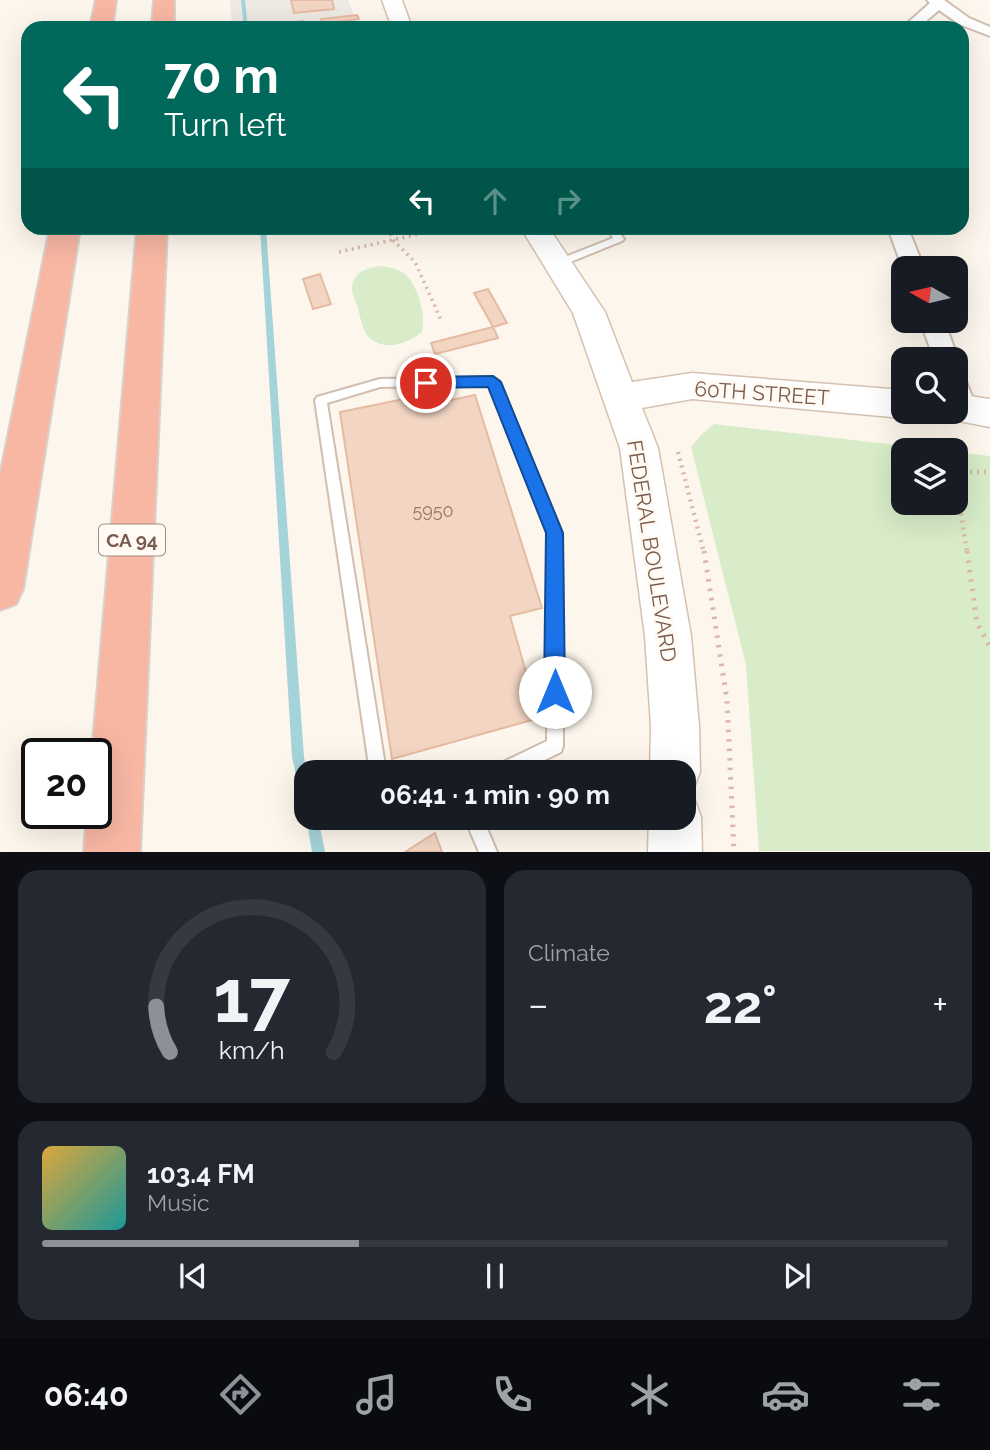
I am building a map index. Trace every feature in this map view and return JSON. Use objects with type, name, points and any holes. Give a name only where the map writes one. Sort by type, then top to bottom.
[{"type":"highway","points":[[102,21],[106,0]]},
{"type":"highway","points":[[163,21],[164,0]]},
{"type":"highway","points":[[0,589],[64,235]]},
{"type":"highway","name":"CA 94","points":[[112,852],[152,235]]},
{"type":"main road","points":[[392,0],[399,21]]},
{"type":"main road","name":"FEDERAL BOULEVARD","points":[[540,235],[589,312],[639,448],[658,564],[673,699],[675,760]]},
{"type":"main road","name":"60TH STREET","points":[[622,398],[692,386],[891,403]]},
{"type":"main road","points":[[675,830],[675,852]]},
{"type":"street","points":[[916,21],[937,1],[964,21]]},
{"type":"street","points":[[969,23],[990,32]]},
{"type":"street","points":[[901,235],[908,256]]},
{"type":"lane","points":[[559,263],[619,239],[616,235]]},
{"type":"lane","points":[[376,760],[321,400],[380,383],[493,382],[555,533],[555,746],[526,760]]},
{"type":"lane","points":[[479,830],[488,852]]},
{"type":"path","points":[[391,235],[415,262],[441,320]]},
{"type":"path","points":[[339,252],[415,235]]},
{"type":"path","points":[[678,452],[694,504],[709,575],[726,683],[734,852]]},
{"type":"path","points":[[968,471],[990,472]]},
{"type":"path","points":[[961,515],[977,623],[990,647]]},
{"type":"shaded area","points":[[230,0],[348,0],[356,21],[232,21]]},
{"type":"green space","points":[[381,266],[402,272],[408,277],[422,308],[422,332],[394,345],[380,344],[367,335],[352,292],[352,284],[358,274]]},
{"type":"green space","points":[[714,424],[891,444],[891,515],[968,515],[968,453],[990,456],[990,851],[759,851],[746,665],[691,447]]},
{"type":"building","points":[[291,0],[332,0],[334,9],[294,13]]},
{"type":"building","points":[[357,15],[359,19],[321,21]]},
{"type":"building","points":[[320,274],[331,304],[313,309],[303,279]]},
{"type":"building","points":[[488,289],[507,323],[493,327],[474,293]]},
{"type":"building","points":[[493,327],[498,338],[435,354],[431,343]]},
{"type":"building","points":[[448,390],[451,400],[475,395],[542,608],[510,616],[539,718],[392,759],[340,412]]},
{"type":"building","points":[[435,833],[442,852],[405,852]]},
{"type":"waterway","points":[[243,0],[245,21]]},
{"type":"waterway","points":[[263,235],[299,760]]},
{"type":"waterway","points":[[315,830],[319,852]]},
{"type":"route","points":[[426,383],[493,382],[555,533],[555,692]]}]
